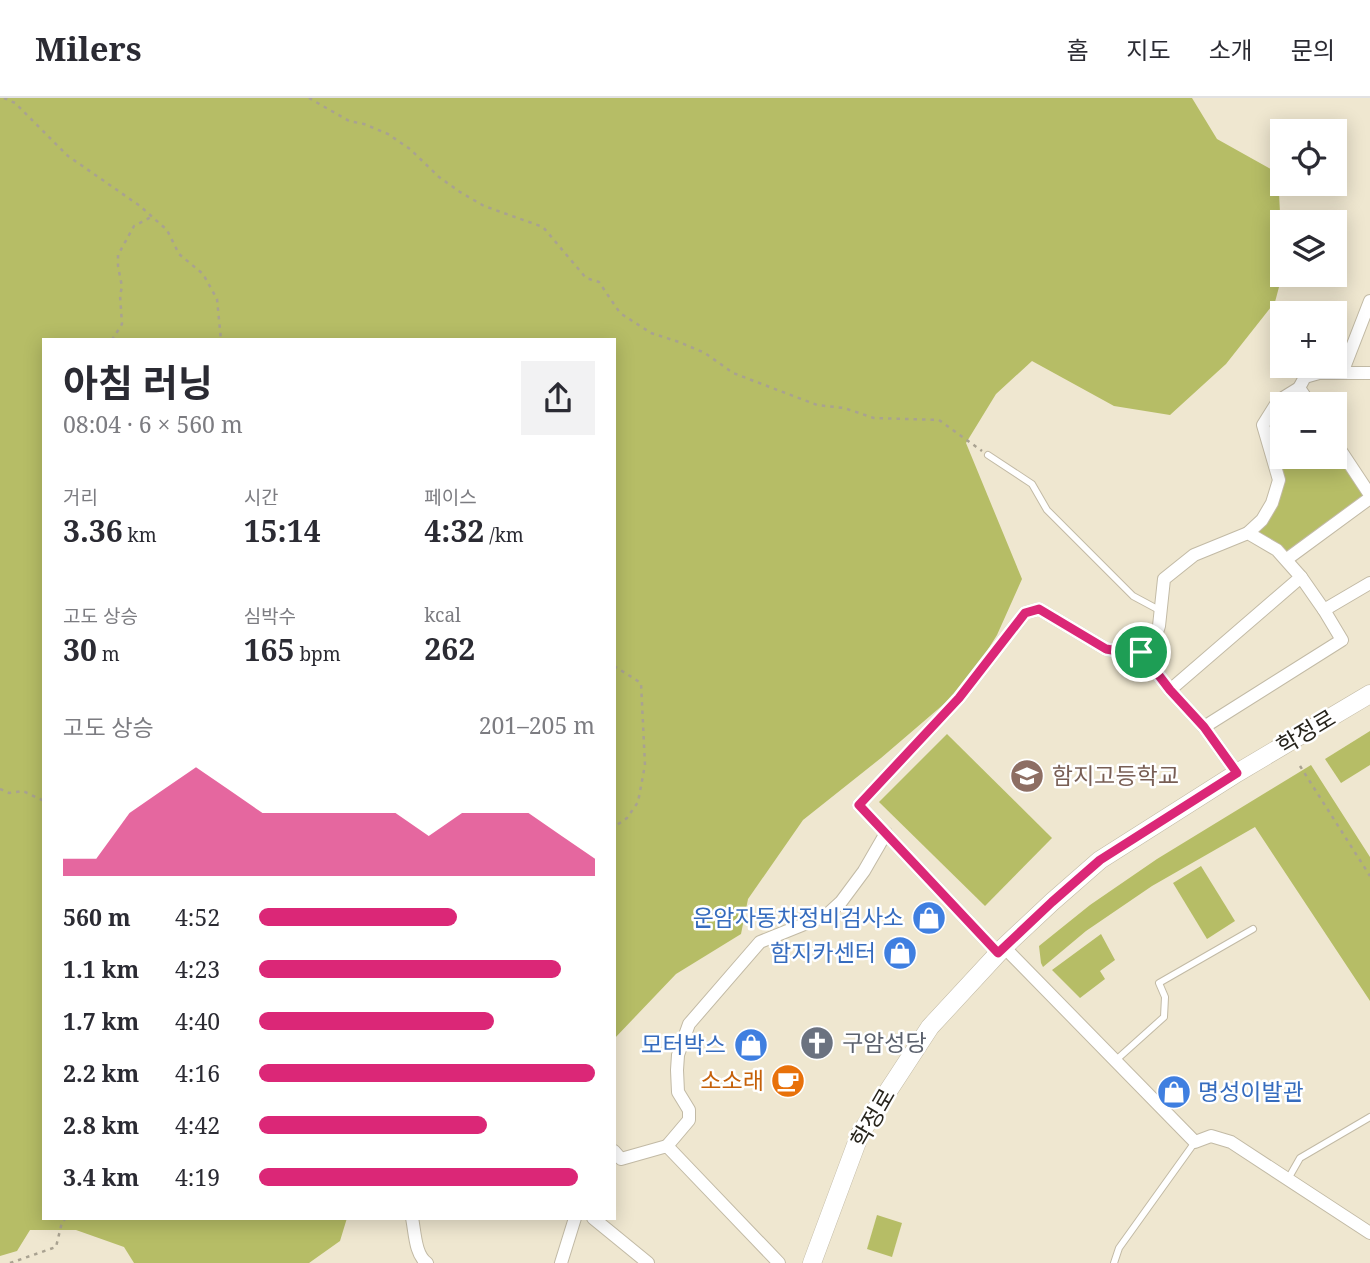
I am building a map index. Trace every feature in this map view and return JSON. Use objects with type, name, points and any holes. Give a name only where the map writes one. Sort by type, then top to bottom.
[{"type":"main road","name":"학정로","points":[[812,1263],[860,1134],[930,1027],[1001,950],[1100,860],[1237,773],[1370,694]]},
{"type":"street","points":[[1347,360],[1370,301]]},
{"type":"street","points":[[1347,373],[1370,373]]},
{"type":"street","points":[[1304,378],[1299,388],[1278,401],[1263,425],[1279,480],[1272,503],[1262,520],[1248,533],[1194,555],[1164,579],[1159,626],[1153,645],[1141,652],[1106,649],[1039,609],[1025,613],[959,698],[859,805],[1195,1142],[1211,1136],[1231,1142],[1370,1233]]},
{"type":"street","points":[[1299,388],[1302,392]]},
{"type":"street","points":[[1287,559],[1370,497],[1347,461]]},
{"type":"street","points":[[1204,727],[1342,640],[1287,559],[1248,533]]},
{"type":"street","points":[[1170,690],[1301,577]]},
{"type":"street","points":[[1324,610],[1370,583]]},
{"type":"street","points":[[1141,652],[1170,690],[1204,727],[1237,773]]},
{"type":"street","points":[[617,1158],[667,1146],[688,1120],[689,1110],[678,1092],[677,1070],[678,1055],[689,1024],[760,942],[812,922],[829,913],[841,902],[864,871],[886,833]]},
{"type":"street","points":[[667,1146],[779,1263]]},
{"type":"street","points":[[412,1220],[418,1251],[427,1263]]},
{"type":"street","points":[[561,1263],[574,1220]]},
{"type":"street","points":[[595,1220],[648,1263]]},
{"type":"lane","points":[[988,455],[1032,484],[1047,510],[1133,596],[1161,611]]},
{"type":"lane","points":[[1115,1061],[1164,1017],[1165,997],[1159,983],[1253,929]]},
{"type":"lane","points":[[1288,1178],[1300,1158],[1370,1117]]},
{"type":"lane","points":[[1114,1263],[1119,1248],[1195,1142]]},
{"type":"path","points":[[4,98],[15,103],[68,156],[126,195],[167,230],[179,254],[203,274],[216,299],[221,338]]},
{"type":"path","points":[[309,98],[349,121],[388,134],[410,149],[439,177],[484,206],[543,227],[586,278],[599,282],[620,313],[651,333],[705,353],[733,373],[817,405],[844,408],[874,418],[939,420],[988,455]]},
{"type":"path","points":[[113,338],[122,324],[122,287],[118,255],[134,226],[153,216]]},
{"type":"path","points":[[616,667],[641,683],[645,765],[638,802],[627,818],[616,826]]},
{"type":"path","points":[[1300,766],[1370,876]]},
{"type":"path","points":[[0,789],[9,793],[23,791],[42,799]]},
{"type":"path","points":[[10,1263],[56,1248],[64,1220]]},
{"type":"green space","points":[[0,98],[1192,98],[1217,139],[1270,169],[1270,196],[1279,196],[1280,210],[1270,210],[1270,287],[1279,287],[1275,301],[1270,301],[1270,308],[1226,364],[1170,415],[1114,406],[1032,361],[996,394],[966,443],[1022,579],[997,635],[965,686],[803,820],[748,899],[741,934],[676,974],[616,1037],[616,338],[42,338],[42,1220],[346,1220],[340,1241],[309,1263],[134,1263],[124,1247],[76,1230],[30,1230],[17,1251],[0,1256]]},
{"type":"green space","points":[[1270,421],[1270,443],[1266,426]]},
{"type":"green space","points":[[1347,467],[1367,496],[1287,553],[1253,530],[1279,480],[1276,469]]},
{"type":"green space","points":[[1370,731],[1370,765],[1341,783],[1325,759]]},
{"type":"green space","points":[[947,734],[1052,838],[985,906],[879,802]]},
{"type":"green space","points":[[1311,765],[1370,857],[1370,1001],[1255,827],[1152,886],[1086,931],[1043,967],[1039,946],[1090,905],[1157,859]]},
{"type":"green space","points":[[1201,866],[1235,921],[1207,939],[1173,883]]},
{"type":"green space","points":[[1101,934],[1115,960],[1100,971],[1105,979],[1080,998],[1052,970]]},
{"type":"green space","points":[[877,1215],[902,1223],[892,1257],[867,1249]]},
{"type":"place","name":"함지고등학교","points":[[1027,776]]},
{"type":"place","name":"운암자동차정비검사소","points":[[929,918]]},
{"type":"place","name":"함지카센터","points":[[900,953]]},
{"type":"place","name":"구암성당","points":[[817,1043]]},
{"type":"place","name":"모터박스","points":[[751,1045]]},
{"type":"place","name":"소소래","points":[[788,1081]]},
{"type":"place","name":"명성이발관","points":[[1174,1092]]},
{"type":"route","points":[[1039,609],[1106,649],[1141,652],[1170,690],[1204,727],[1237,773],[1100,860],[998,953],[859,805],[959,698],[1025,613],[1039,609]]}]
